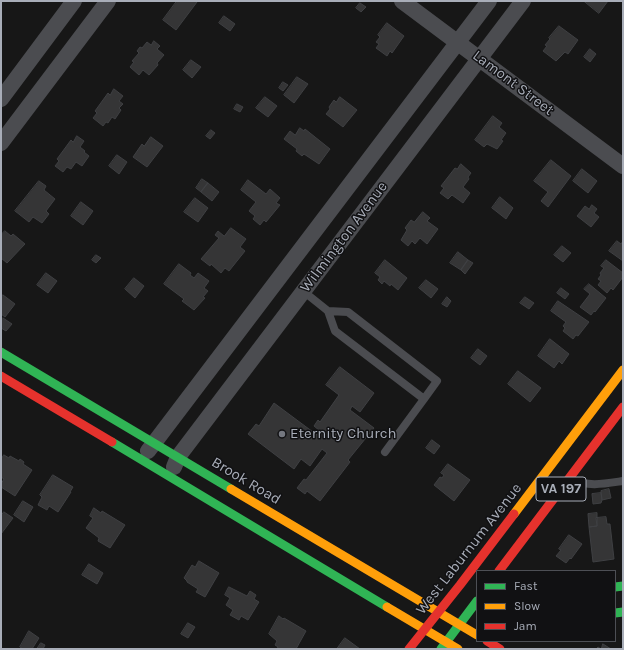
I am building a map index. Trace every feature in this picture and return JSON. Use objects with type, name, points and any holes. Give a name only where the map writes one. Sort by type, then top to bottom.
[{"type":"main road","name":"Brook Road","points":[[1,352],[476,634]]},
{"type":"main road","name":"West Laburnum Avenue","points":[[409,649],[439,612],[623,370]]},
{"type":"main road","points":[[1,376],[425,629],[444,645],[458,649]]},
{"type":"main road","name":"VA 197","points":[[500,570],[623,407]]},
{"type":"main road","points":[[425,629],[476,604]]},
{"type":"main road","points":[[444,645],[476,604]]},
{"type":"main road","points":[[444,645],[476,634]]},
{"type":"main road","points":[[489,642],[500,649]]},
{"type":"street","points":[[1,99],[74,1]]},
{"type":"street","points":[[1,143],[108,1]]},
{"type":"street","name":"Lamont Street","points":[[402,1],[623,166]]},
{"type":"street","name":"Wilmington Avenue","points":[[142,460],[489,1]]},
{"type":"street","name":"Wilmington Avenue","points":[[170,476],[178,457],[523,1]]},
{"type":"lane","points":[[303,291],[328,311],[335,331],[424,399]]},
{"type":"lane","points":[[328,311],[348,312],[437,380],[385,452]]},
{"type":"lane","points":[[569,478],[580,483],[590,485],[623,481]]},
{"type":"building","points":[[177,1],[197,2],[176,30],[163,20]]},
{"type":"building","points":[[584,1],[608,1],[599,13]]},
{"type":"building","points":[[360,3],[366,7],[361,12],[356,8]]},
{"type":"building","points":[[224,16],[235,24],[230,31],[219,23]]},
{"type":"building","points":[[387,23],[404,36],[392,53],[390,51],[387,56],[376,48],[379,44],[376,42],[380,37],[378,35]]},
{"type":"building","points":[[559,26],[578,40],[568,54],[565,52],[556,61],[543,51],[547,46],[545,45],[550,39],[549,38]]},
{"type":"building","points":[[154,41],[160,46],[157,49],[164,55],[149,75],[143,70],[139,75],[130,67],[134,62],[132,61],[139,53],[137,51],[140,47],[142,48],[147,42],[151,45]]},
{"type":"building","points":[[590,49],[596,54],[590,62],[584,57]]},
{"type":"building","points":[[191,60],[201,67],[192,78],[183,70]]},
{"type":"building","points":[[297,77],[308,84],[294,103],[284,95]]},
{"type":"building","points":[[283,82],[288,85],[283,91],[279,88]]},
{"type":"building","points":[[114,89],[123,96],[119,101],[123,104],[119,108],[121,110],[115,119],[112,117],[108,123],[106,122],[103,126],[93,118],[97,113],[95,111],[108,93],[110,95]]},
{"type":"building","points":[[265,97],[277,106],[268,117],[256,108]]},
{"type":"building","points":[[340,97],[357,110],[343,127],[326,114],[334,100],[336,102]]},
{"type":"building","points":[[237,104],[243,107],[240,112],[234,109]]},
{"type":"building","points":[[493,116],[502,123],[499,127],[506,133],[501,140],[503,141],[497,149],[487,144],[484,147],[475,140]]},
{"type":"building","points":[[300,128],[304,131],[305,129],[330,149],[319,164],[304,154],[302,156],[296,151],[297,149],[284,139],[290,131],[295,135]]},
{"type":"building","points":[[211,130],[215,133],[210,139],[206,136]]},
{"type":"building","points":[[77,136],[84,141],[80,147],[89,156],[82,166],[76,162],[71,169],[67,167],[63,172],[55,166],[59,161],[57,159],[71,140],[73,142]]},
{"type":"building","points":[[151,137],[163,146],[147,167],[133,157],[142,144],[144,146]]},
{"type":"building","points":[[117,155],[127,162],[119,174],[109,166]]},
{"type":"building","points":[[551,160],[571,176],[548,207],[541,201],[548,192],[534,181]]},
{"type":"building","points":[[461,164],[471,173],[468,177],[469,179],[463,187],[470,193],[463,203],[452,195],[448,199],[440,193],[444,188],[441,186],[455,168],[457,169]]},
{"type":"building","points":[[582,169],[597,181],[588,193],[573,181]]},
{"type":"building","points":[[202,179],[208,183],[201,192],[196,188]]},
{"type":"building","points":[[248,180],[266,194],[270,189],[280,198],[276,203],[280,205],[266,222],[264,220],[260,225],[253,219],[255,216],[249,211],[256,202],[241,190]]},
{"type":"building","points":[[39,181],[46,186],[44,190],[55,199],[46,211],[49,214],[42,223],[33,217],[29,222],[15,211]]},
{"type":"building","points":[[208,183],[219,192],[212,201],[201,192]]},
{"type":"building","points":[[500,197],[513,208],[506,219],[492,208]]},
{"type":"building","points":[[195,198],[208,208],[198,222],[184,212]]},
{"type":"building","points":[[81,202],[93,211],[83,225],[71,216]]},
{"type":"building","points":[[592,205],[597,209],[594,213],[599,217],[591,227],[577,216],[585,206],[589,209]]},
{"type":"building","points":[[423,212],[430,218],[427,221],[438,229],[427,244],[420,238],[415,244],[412,241],[408,246],[401,240],[407,230],[405,228],[411,220],[414,222]]},
{"type":"building","points":[[231,228],[246,239],[240,247],[245,251],[229,271],[225,268],[221,273],[211,264],[210,266],[201,259],[219,238],[215,235],[218,231],[224,236]]},
{"type":"building","points":[[5,231],[11,236],[13,234],[25,244],[7,263],[1,258],[1,235]]},
{"type":"building","points":[[617,241],[621,244],[623,241],[623,261],[609,251]]},
{"type":"building","points":[[562,246],[571,253],[563,262],[554,255]]},
{"type":"building","points":[[458,252],[468,260],[461,270],[450,263]]},
{"type":"building","points":[[96,255],[101,258],[96,263],[92,260]]},
{"type":"building","points":[[385,260],[407,278],[398,290],[391,284],[390,286],[384,281],[382,284],[378,280],[380,277],[375,273]]},
{"type":"building","points":[[468,260],[473,263],[465,274],[461,270]]},
{"type":"building","points":[[606,260],[623,273],[623,277],[613,290],[611,288],[607,293],[598,285],[601,281],[598,279],[601,275],[600,273],[604,268],[601,266]]},
{"type":"building","points":[[179,264],[191,273],[190,275],[194,278],[198,273],[209,281],[204,288],[208,291],[203,297],[205,298],[194,310],[182,301],[184,299],[164,284]]},
{"type":"building","points":[[46,273],[57,281],[48,293],[37,285]]},
{"type":"building","points":[[134,278],[144,286],[135,298],[125,289]]},
{"type":"building","points":[[426,280],[438,289],[431,298],[419,288]]},
{"type":"building","points":[[589,284],[606,298],[591,315],[580,307],[590,294],[584,289]]},
{"type":"building","points":[[561,288],[569,294],[565,299],[557,293]]},
{"type":"building","points":[[3,295],[15,304],[5,317],[1,314],[1,298]]},
{"type":"building","points":[[447,297],[451,301],[447,307],[442,304]]},
{"type":"building","points":[[525,297],[534,303],[529,309],[520,303]]},
{"type":"building","points":[[558,301],[589,322],[578,336],[576,335],[573,339],[563,331],[565,328],[563,326],[566,322],[551,311]]},
{"type":"building","points":[[3,318],[12,324],[6,331],[1,328],[1,320]]},
{"type":"building","points":[[550,339],[569,354],[562,364],[559,361],[554,368],[538,356]]},
{"type":"building","points":[[478,349],[487,356],[480,365],[471,358]]},
{"type":"building","name":"Eternity Church","points":[[340,367],[374,393],[360,412],[352,406],[350,410],[374,428],[348,460],[350,462],[320,501],[307,491],[305,494],[297,488],[304,479],[306,480],[327,453],[322,449],[310,466],[301,459],[294,469],[248,434],[256,424],[259,426],[274,403],[317,435],[320,431],[314,426],[318,420],[320,422],[339,395],[326,385]]},
{"type":"building","points":[[518,371],[541,388],[530,402],[508,384]]},
{"type":"building","points":[[432,440],[440,446],[434,454],[426,448]]},
{"type":"building","points":[[4,455],[9,458],[10,456],[19,461],[20,459],[24,462],[23,464],[32,470],[15,496],[1,487],[4,479],[1,477],[1,460]]},
{"type":"building","points":[[448,464],[470,480],[454,501],[434,485],[440,477],[442,478],[444,475],[441,473]]},
{"type":"building","points":[[53,475],[73,487],[58,512],[49,506],[47,510],[38,505],[42,497],[40,495]]},
{"type":"building","points":[[609,489],[611,498],[602,500],[601,491]]},
{"type":"building","points":[[601,493],[601,503],[593,504],[592,494]]},
{"type":"building","points":[[23,501],[33,507],[24,522],[14,515]]},
{"type":"building","points":[[94,508],[101,513],[102,511],[125,525],[110,548],[98,541],[99,538],[86,528],[93,518],[90,516]]},
{"type":"building","points":[[4,512],[13,518],[1,534],[1,516]]},
{"type":"building","points":[[597,513],[597,526],[589,527],[588,514]]},
{"type":"building","points":[[606,517],[607,524],[610,524],[614,559],[593,562],[589,527],[597,526],[596,518]]},
{"type":"building","points":[[569,535],[582,544],[571,559],[570,558],[566,563],[556,556]]},
{"type":"building","points":[[199,561],[219,573],[205,597],[196,592],[198,589],[187,582],[184,578],[192,565],[195,567]]},
{"type":"building","points":[[89,564],[103,573],[97,584],[82,575]]},
{"type":"building","points":[[229,587],[247,596],[250,591],[256,595],[254,599],[259,602],[248,620],[241,616],[239,620],[230,615],[233,610],[226,605],[230,598],[225,595]]},
{"type":"building","points":[[279,616],[306,631],[296,649],[277,649],[278,647],[275,645],[277,641],[269,634]]},
{"type":"building","points":[[188,623],[195,627],[188,638],[181,634]]},
{"type":"building","points":[[29,631],[39,638],[32,649],[23,649],[20,647]]},
{"type":"building","points":[[345,638],[360,649],[337,649]]},
{"type":"building","points":[[41,643],[45,645],[43,649],[37,649]]},
{"type":"building","points":[[603,644],[611,649],[601,649]]},
{"type":"traffic: fast","points":[[1,352],[231,489]]},
{"type":"traffic: fast","points":[[112,442],[387,607]]},
{"type":"traffic: fast","points":[[616,587],[623,586]]},
{"type":"traffic: fast","points":[[441,649],[476,602]]},
{"type":"traffic: fast","points":[[616,613],[623,612]]},
{"type":"traffic: slow","points":[[514,514],[623,370]]},
{"type":"traffic: slow","points":[[231,489],[476,634]]},
{"type":"traffic: slow","points":[[387,607],[458,649]]},
{"type":"traffic: jam","points":[[1,376],[112,442]]},
{"type":"traffic: jam","points":[[500,570],[623,407]]},
{"type":"traffic: jam","points":[[409,649],[514,514]]},
{"type":"traffic: jam","points":[[489,642],[500,649]]},
{"type":"place","name":"Eternity Church","points":[[282,434]]}]
